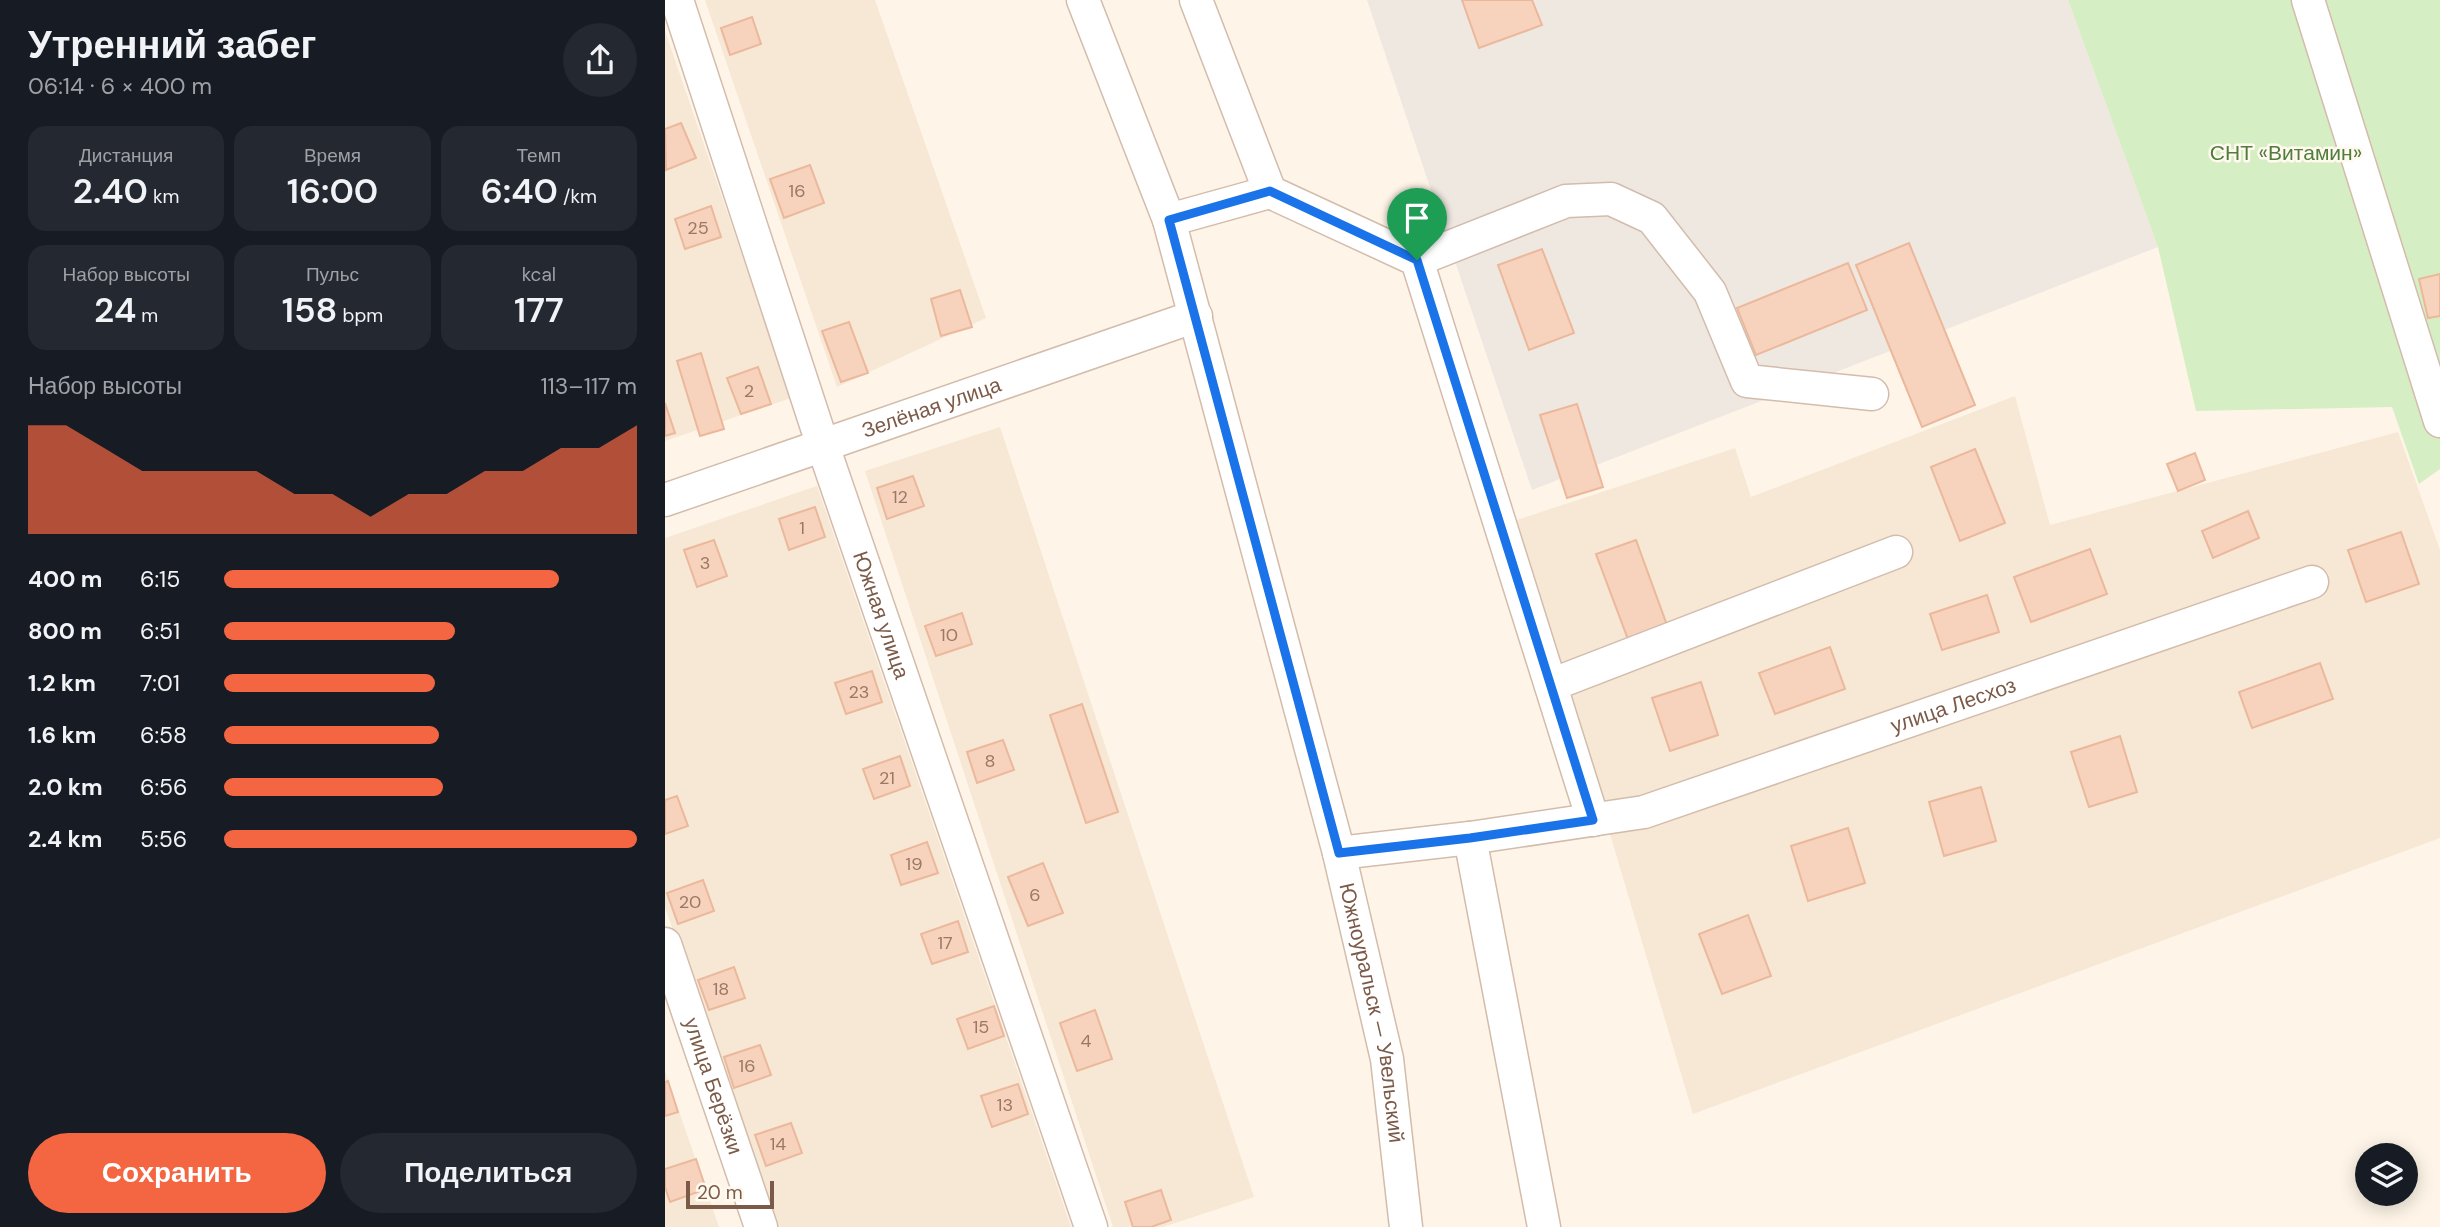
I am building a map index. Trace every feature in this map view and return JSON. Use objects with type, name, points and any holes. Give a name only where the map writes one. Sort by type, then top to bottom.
[{"type":"street","name":"Южная улица","points":[[677,0],[823,446],[1091,1227]]},
{"type":"street","name":"Южноуральск — Увельский","points":[[1083,0],[1169,220],[1339,853],[1387,1059],[1406,1227]]},
{"type":"street","points":[[1196,0],[1270,191]]},
{"type":"street","points":[[2308,0],[2440,421]]},
{"type":"street","points":[[1169,220],[1270,191],[1417,260],[1566,201],[1611,199],[1652,218],[1710,292],[1747,381],[1871,394]]},
{"type":"street","points":[[1417,260],[1593,820]]},
{"type":"street","name":"Зелёная улица","points":[[665,500],[1196,316]]},
{"type":"street","points":[[1551,685],[1896,552]]},
{"type":"street","name":"улица Лесхоз","points":[[1339,853],[1470,838],[1644,812],[2312,582]]},
{"type":"street","points":[[1470,838],[1544,1227]]},
{"type":"street","name":"улица Берёзки","points":[[665,944],[761,1227]]},
{"type":"shaded area","points":[[705,0],[875,0],[986,318],[837,387]]},
{"type":"shaded area","points":[[1367,0],[2068,0],[2158,247],[1532,490]]},
{"type":"shaded area","points":[[665,31],[791,398],[665,441]]},
{"type":"shaded area","points":[[2015,396],[2050,525],[2398,432],[2440,550],[2440,838],[1693,1114],[1517,520],[1735,448],[1751,497]]},
{"type":"shaded area","points":[[1000,427],[1254,1197],[1163,1227],[1113,1227],[865,471]]},
{"type":"shaded area","points":[[817,486],[1071,1227],[775,1227],[665,907],[665,538]]},
{"type":"shaded area","points":[[665,1071],[719,1227],[665,1227]]},
{"type":"green space","name":"СНТ «Витамин»","points":[[2068,0],[2440,0],[2440,469],[2419,484],[2392,407],[2196,411],[2158,247]]},
{"type":"building","points":[[1462,0],[1532,0],[1542,25],[1479,48]]},
{"type":"building","points":[[752,17],[761,44],[730,55],[721,28]]},
{"type":"building","points":[[681,123],[696,158],[666,170],[665,129]]},
{"type":"building","points":[[810,165],[824,203],[784,218],[770,179]]},
{"type":"building","points":[[711,206],[721,237],[685,249],[675,219]]},
{"type":"building","points":[[1909,243],[1975,405],[1922,427],[1856,265]]},
{"type":"building","points":[[1542,249],[1574,333],[1529,350],[1498,265]]},
{"type":"building","points":[[1848,263],[1867,310],[1756,355],[1737,308]]},
{"type":"building","points":[[2440,274],[2440,316],[2428,318],[2419,279]]},
{"type":"building","points":[[960,290],[972,327],[941,336],[931,299]]},
{"type":"building","points":[[849,322],[868,373],[841,382],[822,331]]},
{"type":"building","points":[[701,353],[724,429],[700,436],[677,361]]},
{"type":"building","points":[[758,367],[771,404],[741,414],[727,378]]},
{"type":"building","points":[[665,403],[675,433],[665,436]]},
{"type":"building","points":[[1577,404],[1603,487],[1567,498],[1540,415]]},
{"type":"building","points":[[1975,449],[2005,523],[1960,541],[1931,467]]},
{"type":"building","points":[[2195,453],[2205,480],[2178,491],[2167,464]]},
{"type":"building","points":[[913,476],[924,506],[887,519],[877,488]]},
{"type":"building","points":[[815,507],[825,537],[789,550],[779,519]]},
{"type":"building","points":[[2248,511],[2259,538],[2213,558],[2202,531]]},
{"type":"building","points":[[2401,532],[2419,584],[2366,602],[2348,550]]},
{"type":"building","points":[[714,540],[727,576],[697,587],[684,550]]},
{"type":"building","points":[[1636,540],[1668,628],[1629,642],[1596,554]]},
{"type":"building","points":[[2090,549],[2107,594],[2031,622],[2014,577]]},
{"type":"building","points":[[1987,595],[1999,632],[1942,650],[1930,614]]},
{"type":"building","points":[[962,613],[972,644],[936,656],[925,626]]},
{"type":"building","points":[[1830,647],[1845,689],[1775,714],[1759,673]]},
{"type":"building","points":[[2320,663],[2333,699],[2252,728],[2239,692]]},
{"type":"building","points":[[872,671],[882,702],[846,714],[835,683]]},
{"type":"building","points":[[1701,682],[1718,735],[1670,751],[1652,698]]},
{"type":"building","points":[[1082,704],[1118,812],[1086,823],[1050,715]]},
{"type":"building","points":[[2120,736],[2137,792],[2089,807],[2071,752]]},
{"type":"building","points":[[1003,740],[1014,770],[977,783],[967,752]]},
{"type":"building","points":[[900,756],[910,786],[874,799],[863,769]]},
{"type":"building","points":[[1981,787],[1996,841],[1944,856],[1929,802]]},
{"type":"building","points":[[677,796],[688,826],[665,834],[665,800]]},
{"type":"building","points":[[1848,828],[1865,883],[1808,901],[1791,846]]},
{"type":"building","points":[[927,842],[938,873],[901,885],[891,855]]},
{"type":"building","points":[[1043,863],[1063,913],[1028,926],[1008,877]]},
{"type":"building","points":[[703,880],[714,911],[678,924],[667,893]]},
{"type":"building","points":[[1748,915],[1771,976],[1722,994],[1699,934]]},
{"type":"building","points":[[958,921],[968,952],[932,964],[921,934]]},
{"type":"building","points":[[734,967],[745,998],[709,1010],[698,980]]},
{"type":"building","points":[[994,1006],[1004,1036],[968,1049],[957,1019]]},
{"type":"building","points":[[1095,1010],[1112,1059],[1077,1071],[1060,1023]]},
{"type":"building","points":[[760,1045],[771,1075],[734,1088],[724,1057]]},
{"type":"building","points":[[668,1081],[678,1112],[665,1116],[665,1082]]},
{"type":"building","points":[[1018,1084],[1028,1114],[992,1127],[981,1096]]},
{"type":"building","points":[[791,1123],[802,1153],[766,1166],[755,1135]]},
{"type":"building","points":[[696,1159],[706,1189],[670,1202],[665,1187],[665,1169]]},
{"type":"building","points":[[1161,1190],[1171,1220],[1151,1227],[1133,1227],[1125,1202]]},
{"type":"route","points":[[1270,191],[1417,260],[1593,820],[1339,853],[1169,220],[1270,191]]}]
